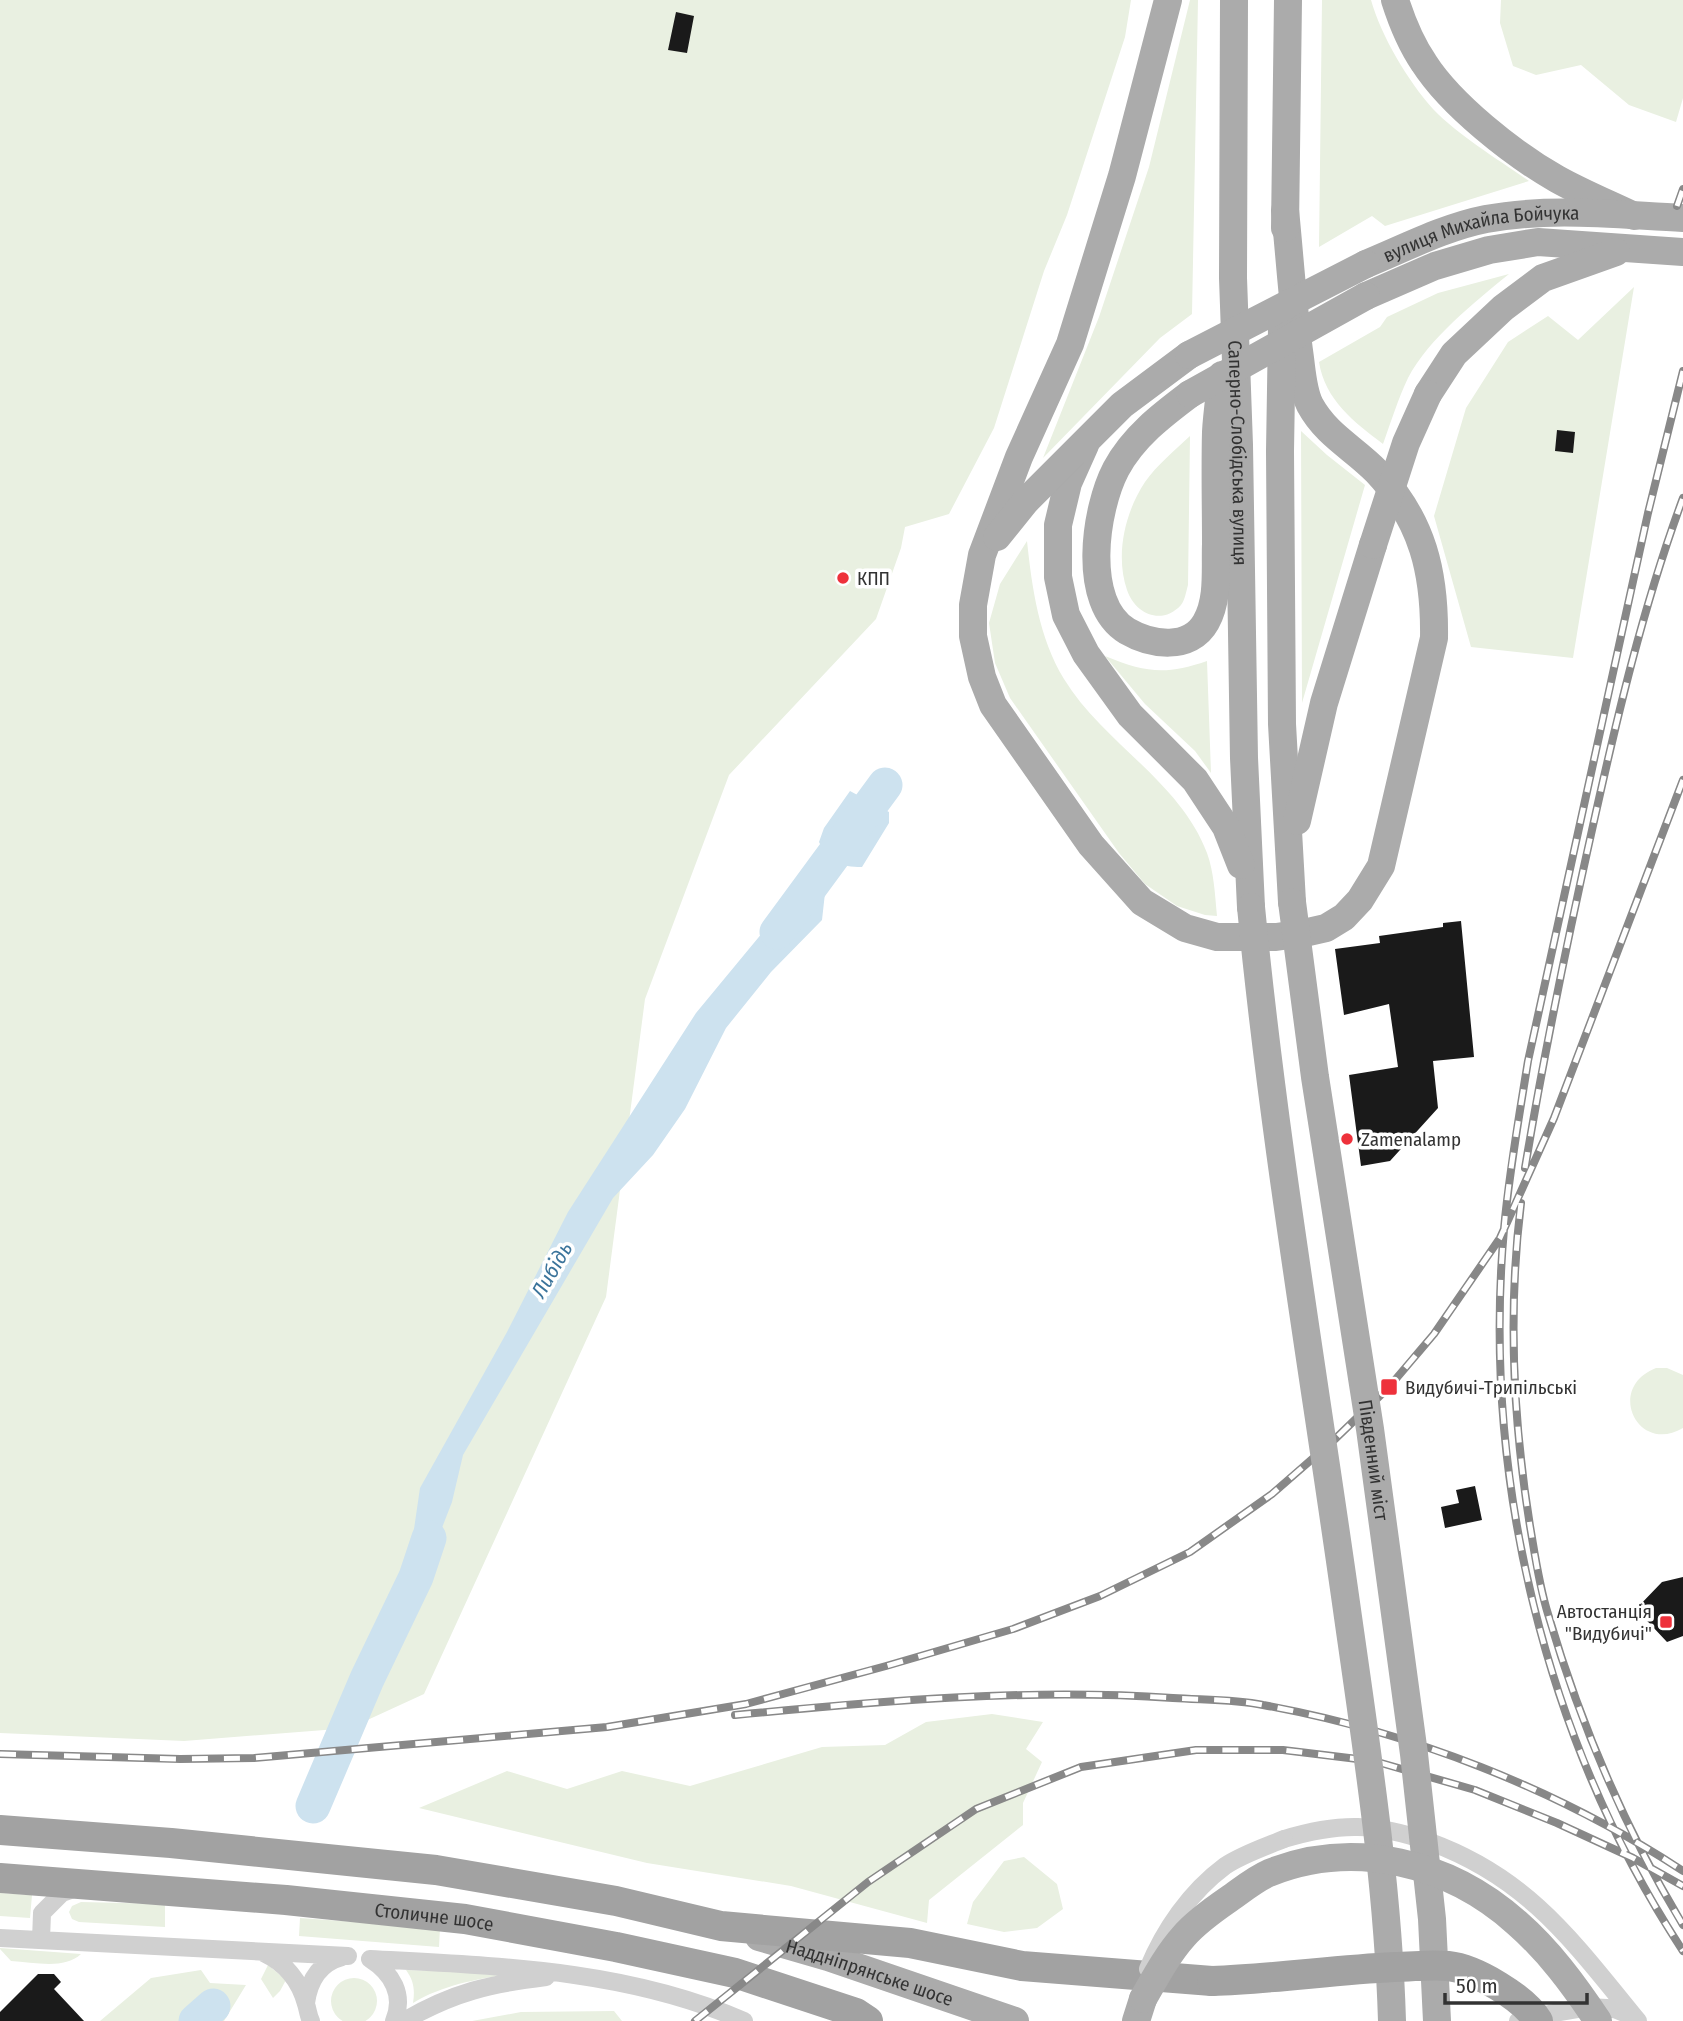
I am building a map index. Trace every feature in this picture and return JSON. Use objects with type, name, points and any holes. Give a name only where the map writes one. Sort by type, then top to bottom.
[{"type":"highway","points":[[0,1830],[236,1849],[436,1870],[616,1901],[721,1926],[910,1942],[1022,1966],[1212,1981],[1351,1969],[1450,1966],[1472,1973],[1515,1997],[1533,2013],[1527,2021]]},
{"type":"highway","name":"Столичне шосе","points":[[0,1878],[286,1900],[465,1919],[616,1947],[735,1973],[868,2018]]},
{"type":"main road","points":[[1168,0],[1122,176],[1070,344],[1019,457],[982,555],[973,605],[973,636],[982,677],[993,705],[1091,845],[1142,902],[1185,928],[1217,937],[1276,937],[1326,928],[1344,917],[1360,900],[1381,866],[1434,638],[1434,607],[1429,565],[1417,528],[1376,471],[1334,435],[1309,403],[1295,322],[1285,210]]},
{"type":"main road","name":"Саперно-Слобідська вулиця","points":[[1234,0],[1233,278],[1239,445],[1244,758],[1251,897]]},
{"type":"main road","name":"Саперно-Слобідська вулиця","points":[[1288,0],[1280,464],[1282,724],[1292,902]]},
{"type":"main road","points":[[1395,0],[1404,28],[1424,64],[1447,92],[1473,117],[1528,161],[1558,180],[1634,216]]},
{"type":"main road","name":"вулиця Михайла Бойчука","points":[[982,555],[1026,502],[1122,405],[1189,355],[1366,264],[1441,233],[1484,219],[1539,214],[1683,218]]},
{"type":"main road","name":"вулиця Михайла Бойчука","points":[[1233,278],[1216,431],[1215,592],[1207,621],[1196,634],[1175,643],[1159,644],[1141,640],[1119,626],[1109,610],[1098,581],[1096,550],[1101,515],[1116,470],[1131,447],[1153,423],[1190,394],[1366,296],[1435,266],[1489,250],[1538,242],[1683,252]]},
{"type":"main road","points":[[1289,861],[1324,703],[1406,443],[1428,394],[1454,354],[1513,300],[1543,278],[1625,248]]},
{"type":"main road","points":[[1058,525],[1068,483],[1085,445]]},
{"type":"main road","points":[[1026,502],[1045,498],[1054,504],[1058,525],[1058,577],[1066,615],[1086,654],[1130,715],[1195,780],[1226,827],[1251,897],[1271,1084],[1378,1836],[1390,1963],[1392,2021]]},
{"type":"main road","name":"Південний міст","points":[[1292,902],[1317,1090],[1370,1429],[1414,1754],[1432,1919],[1437,2021]]},
{"type":"main road","points":[[1140,2010],[1157,1974],[1184,1936],[1214,1909],[1248,1885],[1267,1874],[1321,1858],[1372,1857],[1451,1878],[1515,1921],[1544,1949],[1573,1984],[1598,2021]]},
{"type":"main road","name":"Наддніпрянське шосе","points":[[721,1926],[828,1957],[1015,2021]]},
{"type":"street","points":[[1140,2010],[1145,1976],[1159,1943],[1198,1891],[1226,1866],[1284,1839],[1314,1830],[1362,1825],[1402,1832],[1477,1862],[1502,1877],[1561,1929],[1637,2020]]},
{"type":"street","points":[[41,1940],[42,1913],[62,1893],[87,1884]]},
{"type":"street","points":[[0,1938],[257,1950],[528,1968],[632,1985],[696,2002],[744,2021]]},
{"type":"street","points":[[257,1950],[276,1959],[290,1971],[307,2016]]},
{"type":"street","points":[[307,2016],[308,1989],[314,1977],[323,1966],[348,1956]]},
{"type":"street","points":[[370,1959],[382,1966],[397,1990],[398,2004],[394,2021]]},
{"type":"street","points":[[404,2021],[435,2003],[465,1992],[500,1983],[570,1974]]},
{"type":"street","points":[[1527,2021],[1553,2013],[1613,2008],[1637,2020]]},
{"type":"green space","points":[[0,0],[1131,0],[1125,37],[1067,215],[1044,271],[994,428],[949,514],[905,527],[901,548],[876,619],[729,775],[645,999],[606,1297],[424,1694],[350,1728],[184,1741],[0,1733]]},
{"type":"green space","points":[[1190,0],[1198,0],[1192,314],[1160,338],[1043,458],[1099,317],[1149,167]]},
{"type":"green space","points":[[1322,0],[1371,0],[1396,58],[1433,109],[1466,138],[1529,181],[1385,226],[1372,216],[1319,247]]},
{"type":"green space","points":[[1501,0],[1683,0],[1683,98],[1676,122],[1629,105],[1581,65],[1536,75],[1513,66],[1500,23]]},
{"type":"green space","points":[[1509,274],[1440,335],[1417,363],[1404,386],[1383,444],[1334,399],[1322,376],[1319,362],[1380,327],[1387,317],[1438,293]]},
{"type":"green space","points":[[1634,287],[1573,658],[1471,647],[1434,516],[1466,408],[1508,342],[1548,316],[1578,340]]},
{"type":"green space","points":[[1301,431],[1365,485],[1302,703]]},
{"type":"green space","points":[[1190,436],[1188,585],[1182,603],[1174,611],[1158,616],[1143,611],[1127,590],[1122,563],[1124,534],[1132,507],[1145,482]]},
{"type":"green space","points":[[1027,541],[1038,612],[1055,663],[1080,702],[1160,783],[1195,827],[1209,860],[1217,916],[1177,906],[1145,884],[1119,853],[1010,698],[995,663],[989,623],[1000,584]]},
{"type":"green space","points":[[1105,656],[1132,666],[1156,670],[1180,669],[1207,661],[1211,773],[1195,751],[1145,704]]},
{"type":"green space","points":[[1656,1368],[1667,1368],[1683,1375],[1683,1428],[1667,1434],[1653,1433],[1641,1426],[1630,1403],[1632,1390],[1641,1377]]},
{"type":"green space","points":[[992,1714],[1043,1722],[1026,1749],[1042,1762],[1023,1803],[1023,1825],[929,1900],[927,1923],[791,1886],[647,1863],[419,1808],[507,1771],[567,1789],[622,1771],[690,1786],[822,1747],[885,1745],[926,1722]]},
{"type":"green space","points":[[1024,1857],[1057,1884],[1063,1909],[1037,1928],[1004,1932],[967,1924],[973,1902],[1004,1861]]},
{"type":"green space","points":[[0,1893],[32,1895],[30,1918],[0,1916]]},
{"type":"green space","points":[[81,1902],[165,1904],[165,1927],[79,1922],[72,1919],[69,1912],[72,1906]]},
{"type":"green space","points":[[300,1918],[440,1928],[439,1947],[299,1936]]},
{"type":"green space","points":[[0,1949],[81,1954],[57,1964],[39,1963],[11,1961]]},
{"type":"green space","points":[[268,1965],[286,1980],[273,1998],[261,1979]]},
{"type":"green space","points":[[201,1970],[210,1983],[246,1985],[224,2021],[100,2021],[151,1978]]},
{"type":"green space","points":[[406,1970],[517,1973],[450,1987],[413,2003],[413,1986]]},
{"type":"green space","points":[[354,1978],[370,1985],[377,2001],[370,2017],[354,2024],[338,2017],[331,2001],[338,1985]]},
{"type":"green space","points":[[614,2011],[622,2021],[472,2021],[521,2012]]},
{"type":"water","points":[[850,791],[889,812],[889,823],[862,867],[836,862],[819,842],[824,828]]},
{"type":"water","points":[[796,892],[825,893],[822,920],[771,972],[726,1028],[685,1109],[653,1155],[613,1198],[463,1455],[452,1502],[419,1587],[407,1577],[420,1488],[507,1332],[568,1212],[696,1013]]},
{"type":"building","points":[[676,12],[694,16],[687,53],[668,50]]},
{"type":"building","points":[[1557,430],[1575,432],[1573,453],[1555,451]]},
{"type":"building","points":[[1461,921],[1474,1057],[1433,1061],[1438,1108],[1390,1161],[1361,1166],[1349,1075],[1398,1067],[1389,1004],[1344,1015],[1335,949],[1380,943],[1379,936],[1443,927],[1443,923]]},
{"type":"building","points":[[1475,1486],[1482,1520],[1445,1528],[1441,1507],[1459,1503],[1456,1490]]},
{"type":"building","name":"Автостанція \"Видубичі\"","points":[[1683,1577],[1683,1636],[1667,1642],[1636,1609],[1662,1582]]},
{"type":"building","points":[[38,1974],[54,1974],[61,1982],[54,1989],[84,2021],[0,2021],[0,2012]]},
{"type":"waterway","name":"Либідь","points":[[777,932],[885,785]]},
{"type":"waterway","name":"Либідь","points":[[313,1806],[367,1679],[416,1577],[429,1538]]},
{"type":"waterway","name":"Либідь","points":[[196,2021],[213,2006]]},
{"type":"railway","points":[[1677,206],[1683,189]]},
{"type":"railway","points":[[1683,371],[1648,513],[1528,1061],[1506,1208],[1500,1323],[1503,1417],[1515,1511],[1534,1605],[1560,1696],[1594,1785],[1635,1870],[1683,1951]]},
{"type":"railway","points":[[1525,1168],[1565,956],[1611,746],[1643,621],[1683,498]]},
{"type":"railway","points":[[0,1754],[180,1759],[254,1758],[607,1727],[746,1704],[1013,1629],[1100,1596],[1190,1552],[1272,1494],[1389,1387],[1434,1334],[1500,1238],[1554,1118],[1683,780]]},
{"type":"railway","points":[[1521,1203],[1515,1283],[1516,1405],[1524,1486],[1542,1592],[1574,1695],[1605,1774],[1683,1925]]},
{"type":"railway","points":[[735,1715],[1009,1695],[1118,1695],[1252,1703],[1318,1716],[1373,1731],[1481,1767],[1585,1814],[1683,1871]]},
{"type":"railway","points":[[695,2021],[868,1882],[976,1809],[1081,1767],[1196,1750],[1283,1750],[1374,1761],[1475,1790],[1557,1823],[1633,1858],[1683,1886]]},
{"type":"place","name":"КПП","points":[[843,578]]},
{"type":"place","name":"Zamenalamp","points":[[1347,1139]]},
{"type":"place","name":"Видубичі-Трипільські","points":[[1389,1387]]},
{"type":"place","name":"Автостанція \"Видубичі\"","points":[[1666,1622]]}]
